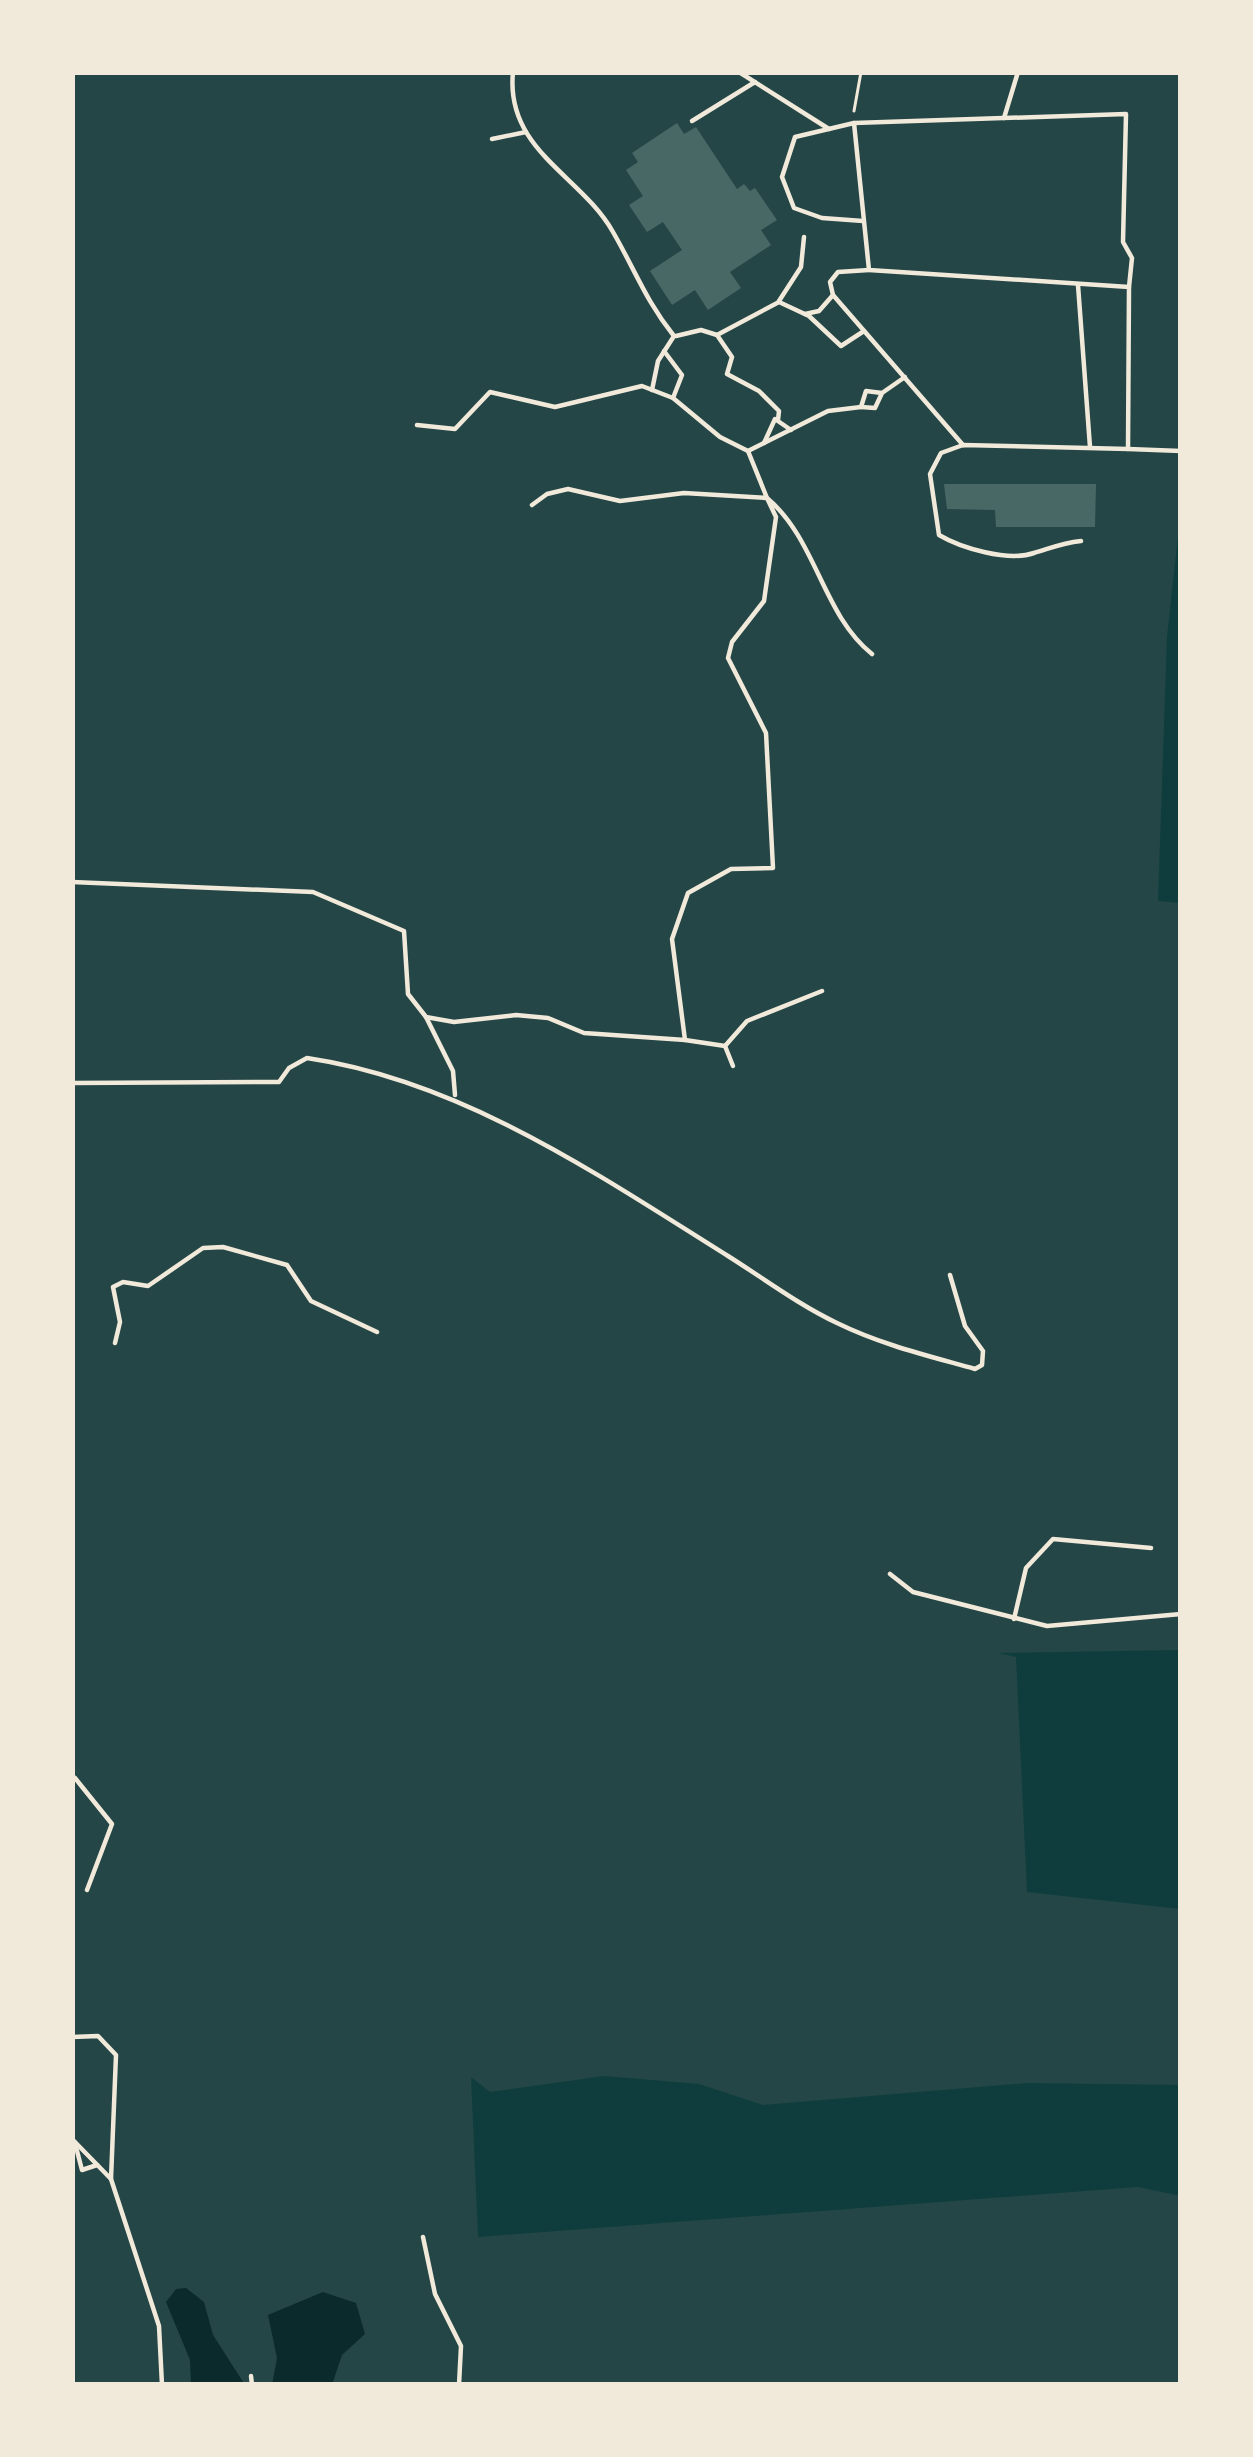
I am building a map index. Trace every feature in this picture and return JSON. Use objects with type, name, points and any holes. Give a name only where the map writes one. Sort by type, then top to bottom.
[{"type":"lane","points":[[513,72],[512,95],[526,132],[545,162],[612,227],[645,299],[674,336]]},
{"type":"lane","points":[[739,72],[829,129]]},
{"type":"lane","points":[[1004,118],[1018,72]]},
{"type":"lane","points":[[692,121],[755,82]]},
{"type":"lane","points":[[864,221],[822,218],[794,208],[782,177],[796,137],[854,123],[1126,114],[1123,242],[1132,258],[1128,449]]},
{"type":"lane","points":[[854,123],[869,270]]},
{"type":"lane","points":[[492,140],[526,132]]},
{"type":"lane","points":[[717,335],[778,302],[801,267],[804,237]]},
{"type":"lane","points":[[963,445],[832,295],[830,282],[838,272],[1129,287]]},
{"type":"lane","points":[[1078,285],[1090,448]]},
{"type":"lane","points":[[806,314],[819,311],[832,295]]},
{"type":"lane","points":[[778,302],[806,314],[841,346],[864,331]]},
{"type":"lane","points":[[652,390],[664,351],[674,336],[701,330],[717,335],[732,357],[727,374],[759,391],[779,411],[778,420]]},
{"type":"lane","points":[[664,351],[682,375],[674,398]]},
{"type":"lane","points":[[748,452],[828,411],[875,408],[882,393],[905,377]]},
{"type":"lane","points":[[417,425],[455,429],[490,392],[502,391],[555,407],[643,386],[674,398],[720,437],[748,452],[776,517],[764,602],[732,641],[728,658],[766,733],[773,868],[731,868],[688,892],[672,939],[685,1040]]},
{"type":"lane","points":[[861,407],[866,392],[882,393]]},
{"type":"lane","points":[[778,420],[792,431]]},
{"type":"lane","points":[[764,443],[770,424],[778,420]]},
{"type":"lane","points":[[1081,541],[1049,544],[1032,555],[960,548],[939,535],[930,474],[941,454],[963,445],[1181,451]]},
{"type":"lane","points":[[532,505],[547,494],[568,490],[620,501],[685,493],[766,498],[781,510],[832,597],[845,633],[872,655]]},
{"type":"lane","points":[[72,882],[314,892],[404,931],[408,994],[426,1017],[453,1071],[455,1096]]},
{"type":"lane","points":[[725,1046],[747,1021],[822,991]]},
{"type":"lane","points":[[426,1017],[454,1022],[516,1015],[548,1018],[584,1033],[725,1046]]},
{"type":"lane","points":[[725,1046],[733,1066]]},
{"type":"lane","points":[[72,1083],[279,1082],[289,1068],[307,1058],[455,1096],[664,1216],[832,1321],[899,1351],[952,1359],[975,1369],[983,1351],[965,1326],[950,1275]]},
{"type":"lane","points":[[116,1342],[120,1322],[113,1287],[123,1282],[148,1286],[203,1248],[223,1247],[287,1265],[311,1301],[377,1332]]},
{"type":"lane","points":[[1014,1619],[1026,1568],[1052,1540],[1151,1548]]},
{"type":"lane","points":[[890,1574],[913,1592],[1014,1619],[1083,1627],[1181,1614]]},
{"type":"lane","points":[[73,1775],[112,1823],[87,1890]]},
{"type":"lane","points":[[72,2037],[98,2036],[116,2055],[111,2179],[159,2326],[162,2385]]},
{"type":"lane","points":[[73,2140],[111,2179]]},
{"type":"lane","points":[[73,2140],[82,2170],[98,2165]]},
{"type":"lane","points":[[423,2236],[435,2294],[461,2346],[459,2385]]},
{"type":"lane","points":[[251,2376],[252,2385]]},
{"type":"path","points":[[854,123],[861,72]]},
{"type":"shaded area","points":[[72,72],[1181,72],[1181,508],[1167,637],[1158,901],[1181,903],[1181,1650],[998,1653],[1016,1657],[1027,1892],[1181,1909],[1181,2085],[1027,2083],[763,2105],[699,2084],[604,2076],[490,2092],[471,2077],[478,2237],[1138,2187],[1181,2196],[1181,2385],[72,2385]]},
{"type":"shaded area","points":[[186,2288],[204,2302],[213,2335],[245,2385],[191,2385],[190,2360],[166,2302],[176,2289]]},
{"type":"shaded area","points":[[323,2292],[356,2303],[365,2334],[342,2355],[332,2385],[272,2385],[277,2358],[268,2315]]},
{"type":"building","points":[[677,123],[684,134],[696,127],[737,189],[744,184],[750,191],[755,188],[777,220],[761,230],[771,245],[730,272],[741,288],[708,310],[695,290],[672,305],[650,271],[682,250],[663,222],[647,232],[629,205],[643,196],[626,170],[638,162],[632,153]]},
{"type":"building","points":[[944,484],[1096,484],[1095,527],[996,527],[995,510],[947,509]]}]
